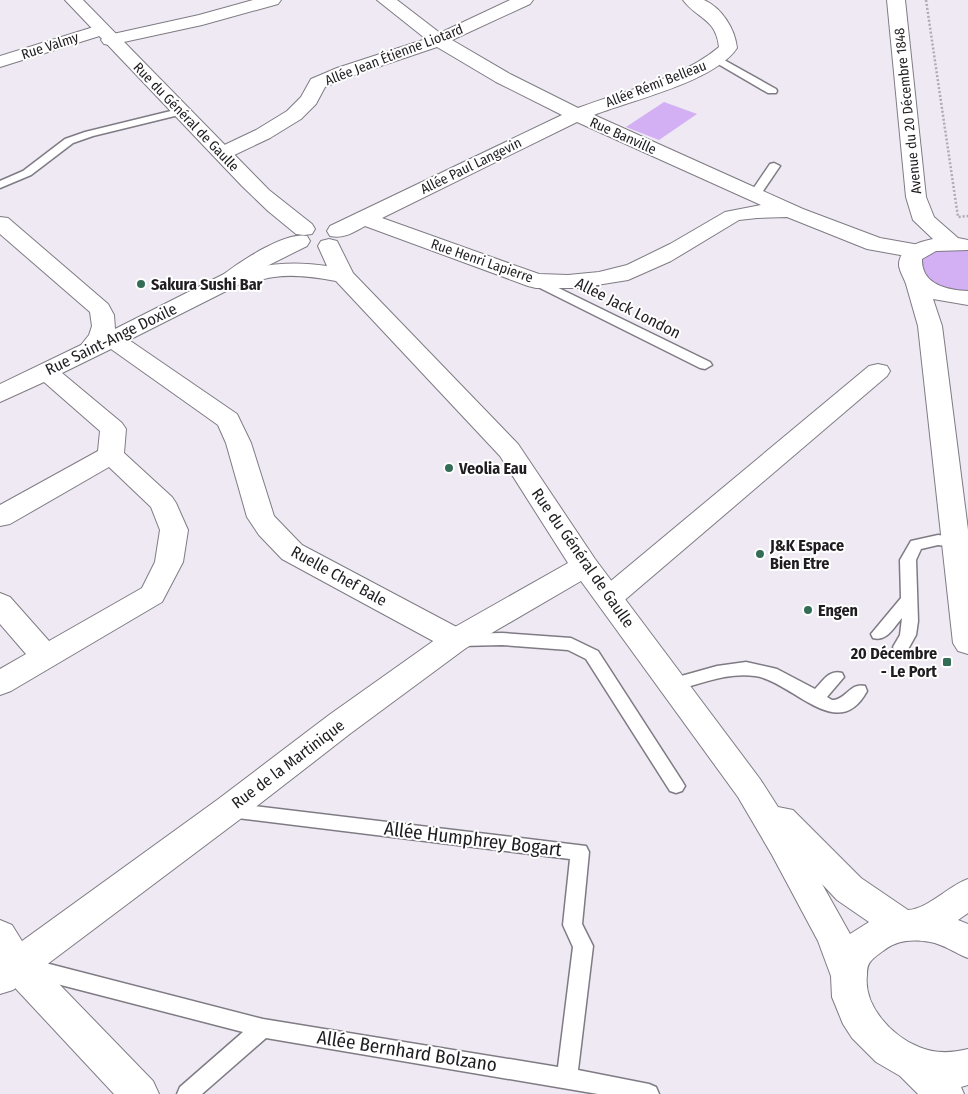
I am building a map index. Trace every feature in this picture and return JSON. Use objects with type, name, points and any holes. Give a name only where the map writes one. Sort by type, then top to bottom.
[{"type":"street","name":"Rue du Général de Gaulle","points":[[74,0],[105,35],[183,111],[302,235]]},
{"type":"street","name":"Rue Valmy","points":[[0,62],[105,35],[202,20],[272,0]]},
{"type":"street","name":"Rue Banville","points":[[386,0],[439,40],[503,78],[577,115],[796,213],[875,244],[921,249],[960,244]]},
{"type":"street","name":"Allée Jean Étienne Liotard","points":[[224,154],[263,134],[294,115],[309,100],[318,84],[344,72],[439,40],[524,0]]},
{"type":"street","name":"Allée Rémi Belleau","points":[[577,115],[684,75],[717,59],[728,48],[726,31],[719,22],[692,0]]},
{"type":"street","name":"Avenue du 20 Décembre 1848","points":[[896,0],[916,197],[924,220],[921,249],[911,257],[909,265],[914,276]]},
{"type":"street","name":"Allée Paul Langevin","points":[[333,238],[366,218],[431,184],[577,115]]},
{"type":"street","name":"Rue Henri Lapierre","points":[[366,218],[536,281],[585,281],[621,274],[674,251],[732,216],[762,211],[796,213]]},
{"type":"street","points":[[924,220],[960,244]]},
{"type":"street","points":[[0,223],[100,309],[106,319],[101,345]]},
{"type":"street","name":"Rue Saint-Ange Doxile","points":[[0,394],[169,312],[232,279],[247,267],[302,235],[311,226],[327,225],[333,238]]},
{"type":"street","name":"Rue du Général de Gaulle","points":[[333,238],[343,276],[509,450],[586,566],[749,788],[784,845],[819,912],[833,934],[848,975]]},
{"type":"street","name":"Rue Banville","points":[[875,244],[935,292],[966,298]]},
{"type":"street","points":[[232,279],[282,268],[303,268],[343,276]]},
{"type":"street","points":[[914,276],[930,326],[968,643]]},
{"type":"street","points":[[930,326],[943,307],[966,298]]},
{"type":"street","points":[[100,309],[129,317],[169,312]]},
{"type":"street","name":"Ruelle Chef Bale","points":[[101,345],[228,420],[238,438],[259,512],[274,534],[292,552],[456,640]]},
{"type":"street","points":[[44,371],[113,429],[111,455]]},
{"type":"street","points":[[610,597],[878,371]]},
{"type":"street","points":[[0,517],[111,455]]},
{"type":"street","points":[[0,683],[152,595],[169,562],[174,530],[163,503],[111,455]]},
{"type":"street","name":"Rue de la Martinique","points":[[6,960],[228,810],[340,724],[456,640],[586,566]]},
{"type":"street","points":[[0,604],[45,657]]},
{"type":"street","name":"Rue du Général de Gaulle","points":[[749,788],[848,889],[912,924],[943,930],[968,942]]},
{"type":"street","points":[[945,1094],[914,1065],[886,1050],[864,1027],[851,1002],[848,975],[857,950],[876,933],[912,924],[968,894]]},
{"type":"street","points":[[6,960],[140,1094]]},
{"type":"street","points":[[914,1065],[937,1070],[959,1070],[968,1067]]},
{"type":"lane","points":[[717,59],[772,91]]},
{"type":"lane","points":[[0,185],[27,173],[69,141],[89,134],[183,111]]},
{"type":"lane","points":[[755,195],[774,166]]},
{"type":"lane","name":"Allée Jack London","points":[[536,281],[705,365]]},
{"type":"lane","points":[[901,647],[908,635],[908,560],[916,545],[938,540],[957,542]]},
{"type":"lane","points":[[879,634],[909,600]]},
{"type":"lane","points":[[456,640],[502,639],[571,644],[592,655],[676,786]]},
{"type":"lane","points":[[673,685],[734,669],[750,669],[765,671],[786,680],[828,706],[841,707],[859,691]]},
{"type":"lane","points":[[815,699],[836,677]]},
{"type":"lane","name":"Allée Humphrey Bogart","points":[[228,810],[580,852],[572,925],[583,946],[567,1078]]},
{"type":"lane","name":"Allée Bernhard Bolzano","points":[[6,960],[263,1028],[567,1078],[649,1094]]},
{"type":"lane","points":[[187,1094],[263,1028]]},
{"type":"path","points":[[926,0],[958,217],[968,216]]},
{"type":"shaded area","points":[[664,102],[697,114],[659,140],[626,127]]},
{"type":"shaded area","points":[[968,246],[968,298],[935,292],[911,257],[917,251]]},
{"type":"place","name":"Sakura Sushi Bar","points":[[141,284]]},
{"type":"place","name":"Veolia Eau","points":[[449,468]]},
{"type":"place","name":"J&K Espace Bien Etre","points":[[760,554]]},
{"type":"place","name":"Engen","points":[[808,610]]},
{"type":"place","name":"20 Décembre - Le Port","points":[[947,662]]}]
